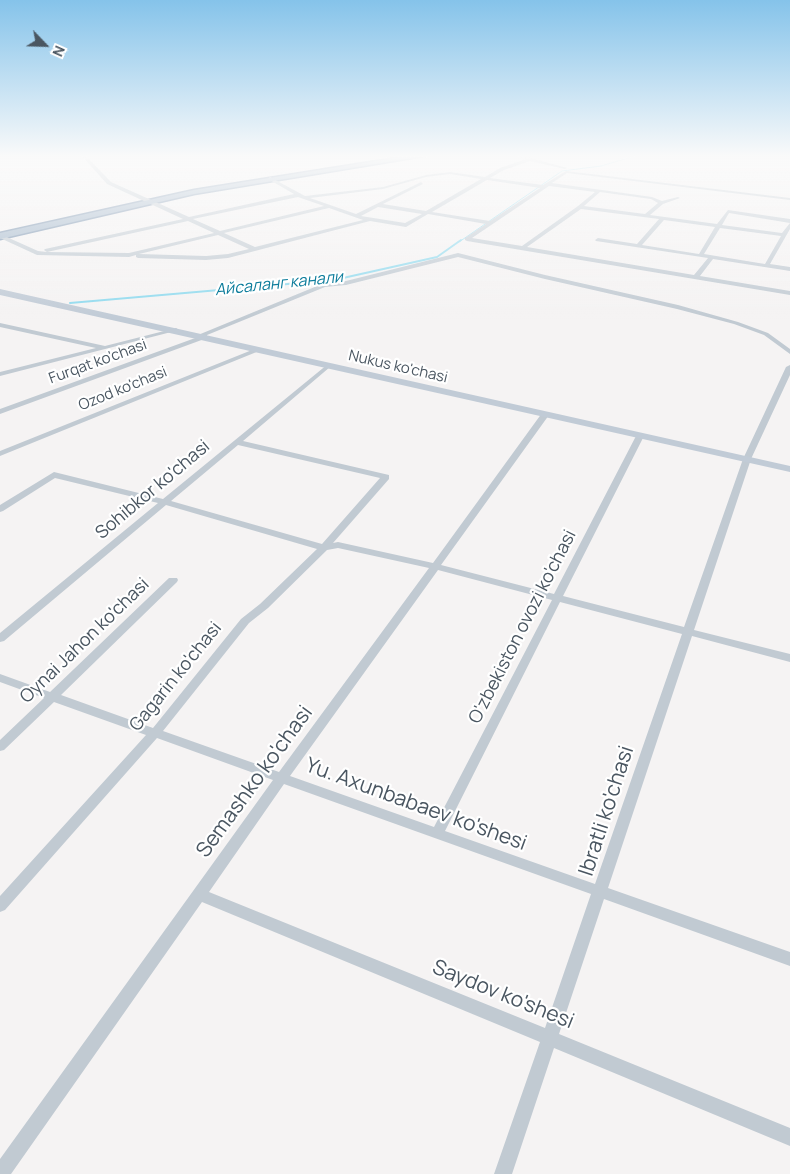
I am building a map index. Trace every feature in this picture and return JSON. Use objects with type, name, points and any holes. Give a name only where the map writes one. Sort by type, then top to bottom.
[{"type":"highway","points":[[0,236],[112,210]]},
{"type":"main road","name":"Nukus ko'chasi","points":[[0,292],[790,469]]},
{"type":"street","points":[[169,210],[254,249]]},
{"type":"street","points":[[34,252],[235,210]]},
{"type":"street","points":[[129,254],[315,210]]},
{"type":"street","points":[[340,210],[356,216],[406,225],[431,210]]},
{"type":"street","points":[[356,216],[368,210]]},
{"type":"street","points":[[412,210],[491,222]]},
{"type":"street","points":[[509,210],[467,238],[790,293]]},
{"type":"street","points":[[523,248],[576,210]]},
{"type":"street","points":[[600,210],[784,235]]},
{"type":"street","points":[[646,216],[653,210]]},
{"type":"street","points":[[701,255],[717,226],[728,211],[790,222],[767,265]]},
{"type":"street","points":[[638,246],[663,218]]},
{"type":"street","points":[[0,236],[34,252],[206,258],[228,256],[370,219]]},
{"type":"street","points":[[598,240],[790,269]]},
{"type":"street","name":"Furqat ko'chasi","points":[[0,412],[203,337],[324,284],[346,283],[458,255],[678,307],[736,323],[766,334],[790,352]]},
{"type":"street","points":[[696,277],[712,257]]},
{"type":"street","points":[[0,325],[105,348]]},
{"type":"street","points":[[0,374],[176,330]]},
{"type":"street","name":"Ozod ko'chasi","points":[[0,454],[257,350]]},
{"type":"street","name":"Sohibkor ko'chasi","points":[[0,639],[328,366]]},
{"type":"street","name":"Ibratli ko'chasi","points":[[503,1174],[601,892],[687,632],[747,460],[790,367]]},
{"type":"street","name":"Semashko ko'chasi","points":[[0,1174],[434,566],[545,415]]},
{"type":"street","name":"O'zbekiston ovozi ko'chasi","points":[[437,834],[640,436]]},
{"type":"street","name":"Gagarin ko'chasi","points":[[0,906],[155,733],[245,621],[264,606],[324,548],[386,477],[237,442]]},
{"type":"street","points":[[0,509],[54,475],[165,502],[324,548],[338,545],[434,566],[790,658]]},
{"type":"street","name":"Oynai Jahon ko'chasi","points":[[0,747],[172,580]]},
{"type":"street","name":"Yu. Axunbabaev ko'shesi","points":[[0,678],[790,959]]},
{"type":"street","name":"Saydov ko'shesi","points":[[199,894],[790,1137]]},
{"type":"waterway","name":"Айсаланг канали","points":[[459,242],[506,210]]},
{"type":"waterway","name":"Айсаланг канали","points":[[70,303],[334,280],[437,257],[461,240]]}]
